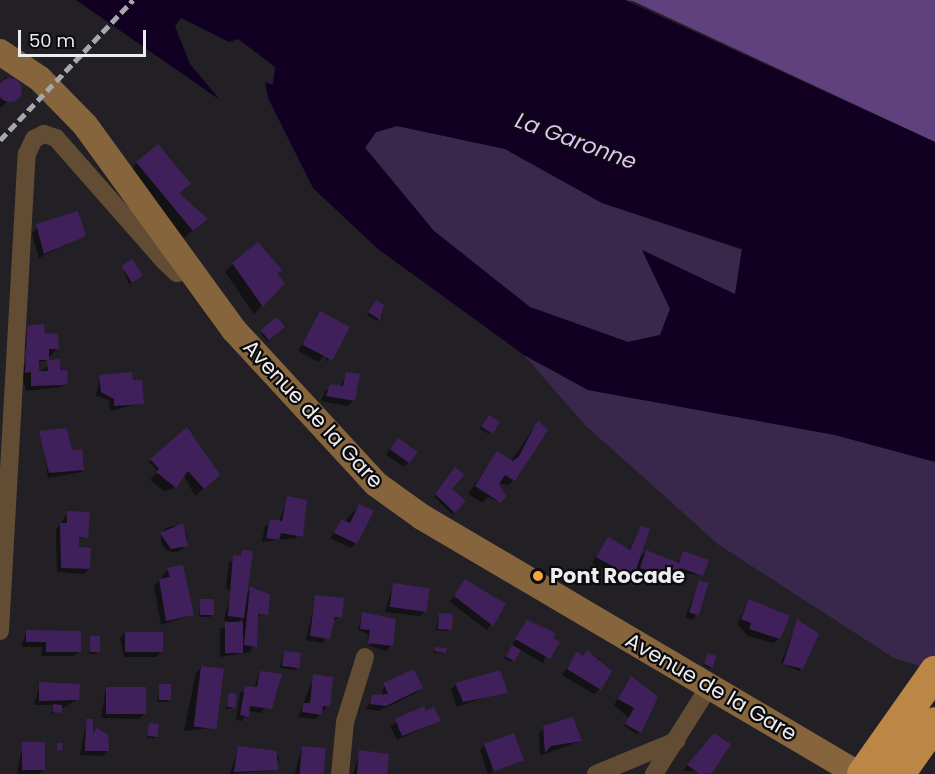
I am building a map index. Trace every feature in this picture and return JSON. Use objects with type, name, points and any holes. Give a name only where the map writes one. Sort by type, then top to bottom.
[{"type":"highway","points":[[863,774],[935,672]]},
{"type":"highway","points":[[905,765],[935,723]]},
{"type":"street","name":"Avenue de la Gare","points":[[0,52],[61,98],[193,270],[234,330],[376,484],[422,517],[858,774]]},
{"type":"street","points":[[0,631],[27,154],[33,139],[44,134],[56,138],[165,262],[177,273],[193,270]]},
{"type":"street","points":[[340,774],[345,722],[365,657]]},
{"type":"street","points":[[654,774],[710,685]]},
{"type":"street","points":[[596,774],[676,741]]},
{"type":"shaded area","points":[[625,0],[935,0],[935,142],[633,1]]},
{"type":"shaded area","points":[[397,126],[505,149],[602,203],[742,250],[735,295],[643,250],[670,309],[660,335],[628,342],[530,307],[434,231],[365,147],[376,132]]},
{"type":"shaded area","points":[[524,355],[588,390],[835,435],[935,462],[935,671],[894,658],[719,545],[585,425]]},
{"type":"water","name":"La Garonne","points":[[76,0],[625,0],[935,142],[935,462],[835,435],[588,390],[524,355],[378,249],[313,188],[268,98],[265,82],[273,85],[275,67],[238,39],[229,42],[181,18],[175,26],[190,64],[220,100]],"holes":[[[397,126],[505,149],[602,203],[742,249],[735,294],[642,250],[670,309],[660,335],[628,342],[530,307],[434,231],[365,148],[376,132]]]},
{"type":"building","points":[[10,78],[19,81],[22,90],[19,99],[10,102],[1,99],[-2,90],[1,81]]},
{"type":"building","points":[[158,144],[191,184],[179,193],[208,219],[193,231],[136,162]]},
{"type":"building","points":[[78,211],[86,236],[44,254],[36,224]]},
{"type":"building","points":[[258,242],[282,270],[277,274],[285,283],[263,307],[232,263]]},
{"type":"building","points":[[132,259],[143,276],[132,283],[121,266]]},
{"type":"building","points":[[376,300],[384,305],[380,320],[368,312]]},
{"type":"building","points":[[320,311],[350,327],[332,361],[302,345]]},
{"type":"building","points":[[277,317],[285,327],[269,340],[261,330]]},
{"type":"building","points":[[44,324],[45,334],[58,333],[59,349],[49,349],[49,360],[60,359],[61,370],[67,370],[68,383],[31,386],[31,372],[25,373],[27,326]],"holes":[[[39,360],[47,360],[48,371],[39,371]]]},
{"type":"building","points":[[132,372],[133,380],[142,380],[144,404],[114,406],[114,399],[101,392],[99,375]]},
{"type":"building","points":[[346,372],[360,374],[355,401],[326,396],[330,384],[343,386]]},
{"type":"building","points":[[489,415],[500,422],[493,434],[482,427]]},
{"type":"building","points":[[538,420],[548,430],[515,481],[505,475],[499,484],[506,496],[501,503],[475,486],[497,451],[513,461],[519,456]]},
{"type":"building","points":[[187,427],[220,475],[204,489],[188,471],[176,488],[156,472],[159,469],[150,459]]},
{"type":"building","points":[[67,428],[72,450],[82,449],[84,470],[49,473],[39,431]]},
{"type":"building","points":[[398,438],[418,452],[410,463],[390,449]]},
{"type":"building","points":[[455,467],[464,475],[452,489],[466,501],[455,513],[435,494]]},
{"type":"building","points":[[287,496],[307,500],[303,537],[281,533],[279,540],[266,538],[270,519],[282,521]]},
{"type":"building","points":[[359,504],[374,511],[357,544],[334,533],[342,519],[350,523]]},
{"type":"building","points":[[67,511],[90,512],[88,538],[79,537],[79,547],[91,548],[90,569],[61,568],[60,523],[67,523]]},
{"type":"building","points":[[183,523],[188,546],[171,549],[160,533]]},
{"type":"building","points":[[641,526],[650,529],[633,578],[596,557],[608,537],[630,550]]},
{"type":"building","points":[[242,550],[253,551],[244,618],[228,616],[233,555],[241,556]]},
{"type":"building","points":[[646,550],[679,563],[683,551],[709,560],[703,576],[680,568],[676,576],[666,576],[640,568]]},
{"type":"building","points":[[183,565],[194,615],[166,621],[159,579],[170,577],[167,568]]},
{"type":"building","points":[[465,579],[506,604],[493,626],[454,596]]},
{"type":"building","points":[[699,580],[709,583],[699,615],[689,613]]},
{"type":"building","points":[[393,583],[430,588],[426,612],[390,607]]},
{"type":"building","points":[[250,586],[270,595],[268,615],[258,614],[257,647],[244,645]]},
{"type":"building","points":[[315,595],[344,598],[342,618],[335,617],[330,639],[310,636]]},
{"type":"building","points":[[200,599],[214,599],[214,615],[200,615]]},
{"type":"building","points":[[749,599],[790,616],[780,639],[749,629],[751,623],[741,619]]},
{"type":"building","points":[[362,612],[396,619],[393,646],[368,643],[370,630],[360,629]]},
{"type":"building","points":[[439,613],[453,614],[452,630],[438,629]]},
{"type":"building","points":[[797,619],[819,634],[803,669],[783,664]]},
{"type":"building","points":[[527,620],[556,633],[553,638],[560,642],[550,659],[515,639]]},
{"type":"building","points":[[225,622],[243,622],[243,653],[225,653]]},
{"type":"building","points":[[26,630],[81,631],[81,652],[46,652],[46,642],[26,642]]},
{"type":"building","points":[[125,632],[163,632],[163,652],[125,652]]},
{"type":"building","points":[[90,636],[100,636],[100,652],[90,652]]},
{"type":"building","points":[[512,645],[521,650],[514,661],[506,656]]},
{"type":"building","points":[[435,647],[447,648],[446,653],[435,651]]},
{"type":"building","points":[[587,650],[612,671],[601,690],[567,669],[576,652],[583,656]]},
{"type":"building","points":[[284,651],[301,653],[299,668],[282,666]]},
{"type":"building","points":[[708,653],[716,656],[713,668],[704,664]]},
{"type":"building","points":[[201,666],[224,669],[216,729],[194,727]]},
{"type":"building","points":[[414,669],[423,688],[386,706],[370,704],[372,695],[388,694],[383,683]]},
{"type":"building","points":[[500,670],[508,693],[463,702],[455,683]]},
{"type":"building","points":[[260,671],[282,674],[272,709],[250,706],[249,717],[240,715],[245,686],[257,687]]},
{"type":"building","points":[[313,674],[333,677],[330,707],[323,706],[322,715],[302,712],[303,703],[310,703]]},
{"type":"building","points":[[631,676],[658,697],[641,733],[625,724],[634,708],[618,699]]},
{"type":"building","points":[[39,682],[80,684],[79,700],[39,701]]},
{"type":"building","points":[[159,684],[171,684],[171,700],[159,700]]},
{"type":"building","points":[[106,687],[146,687],[146,714],[106,714]]},
{"type":"building","points":[[229,693],[237,694],[235,708],[227,707]]},
{"type":"building","points":[[53,704],[62,705],[62,713],[53,712]]},
{"type":"building","points":[[424,706],[426,711],[434,707],[441,721],[402,736],[395,719]]},
{"type":"building","points":[[573,717],[582,741],[551,746],[545,753],[543,726]]},
{"type":"building","points":[[86,719],[93,719],[93,734],[97,728],[108,735],[109,751],[85,751]]},
{"type":"building","points":[[149,723],[159,724],[158,737],[148,736]]},
{"type":"building","points":[[514,733],[524,760],[494,771],[484,744]]},
{"type":"building","points":[[714,733],[731,744],[712,773],[700,774],[687,765]]},
{"type":"building","points":[[22,742],[45,742],[45,770],[22,770]]},
{"type":"building","points":[[57,743],[63,743],[62,751],[57,750]]},
{"type":"building","points":[[238,746],[276,751],[279,770],[234,772]]},
{"type":"building","points":[[302,746],[326,748],[324,774],[300,774]]},
{"type":"building","points":[[359,750],[389,754],[387,774],[357,774]]},
{"type":"railway","points":[[0,140],[133,0]]},
{"type":"place","name":"Pont Rocade","points":[[538,576]]}]
